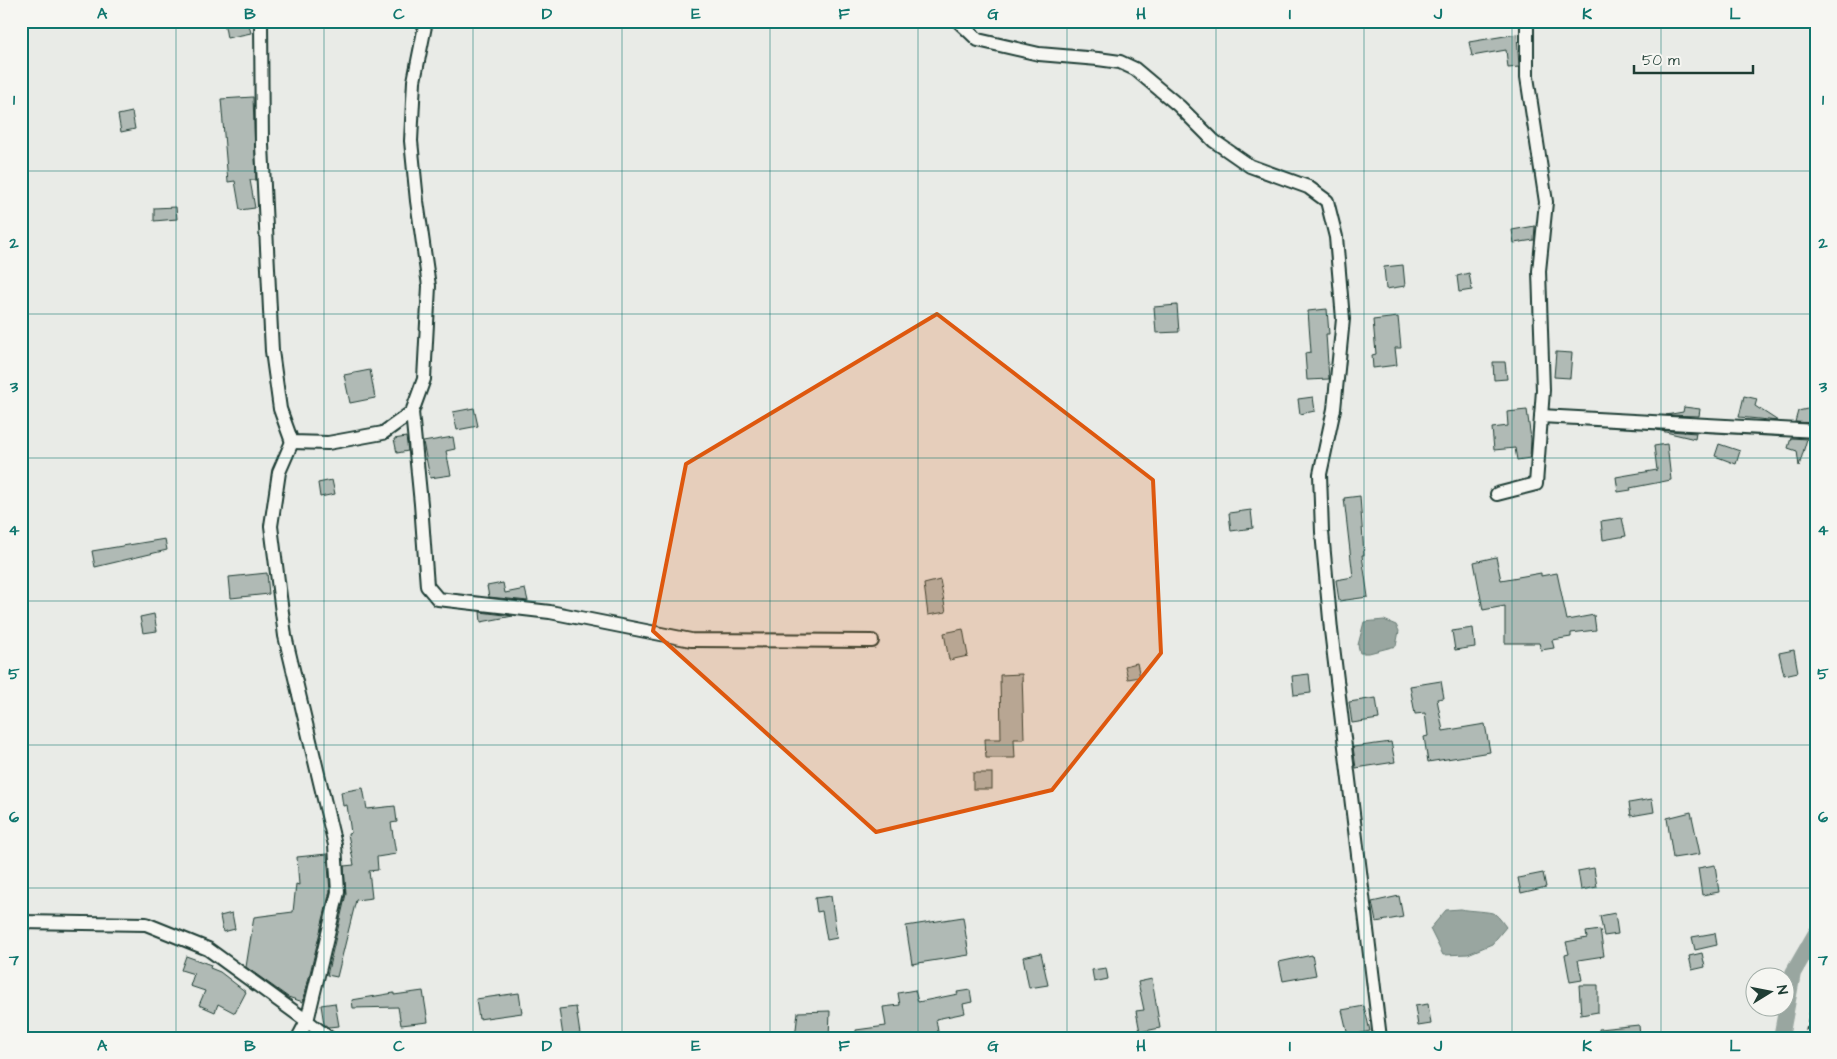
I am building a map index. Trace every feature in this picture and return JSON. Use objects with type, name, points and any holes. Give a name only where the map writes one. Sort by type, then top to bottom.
[{"type":"street","points":[[261,21],[262,145],[272,351],[280,408],[292,442],[278,472],[271,526],[285,636],[335,844],[338,892],[307,1021],[298,1038]]},
{"type":"street","points":[[426,21],[414,81],[411,141],[429,286],[424,379],[412,412],[427,586],[438,599],[550,612],[691,640],[872,641]]},
{"type":"street","points":[[958,21],[978,40],[1039,54],[1120,62],[1135,68],[1179,106],[1214,141],[1250,166],[1308,188],[1327,201],[1336,237],[1343,319],[1334,409],[1320,474],[1322,532],[1331,630],[1380,1038]]},
{"type":"street","points":[[1497,494],[1536,484],[1543,390],[1539,271],[1546,202],[1527,78],[1527,21]]},
{"type":"street","points":[[292,442],[328,443],[383,433],[412,412]]},
{"type":"street","points":[[1541,416],[1816,431]]},
{"type":"street","points":[[21,922],[146,924],[208,949],[328,1038]]},
{"type":"path","points":[[1806,1038],[1816,987]]},
{"type":"highlighted area","points":[[937,314],[1153,480],[1161,653],[1052,790],[876,832],[653,631],[686,464]]},
{"type":"shaded area","points":[[1384,620],[1396,625],[1399,631],[1396,646],[1369,653],[1360,653],[1358,645],[1364,622]]},
{"type":"shaded area","points":[[1461,909],[1495,914],[1506,927],[1492,944],[1468,954],[1443,955],[1430,929],[1446,910]]},
{"type":"building","points":[[224,21],[248,21],[251,33],[227,38]]},
{"type":"building","points":[[1517,34],[1519,67],[1508,68],[1506,50],[1472,56],[1469,42]]},
{"type":"building","points":[[253,97],[256,180],[250,180],[255,208],[240,210],[235,181],[228,182],[221,99]]},
{"type":"building","points":[[132,112],[135,129],[121,132],[118,115]]},
{"type":"building","points":[[176,207],[177,219],[154,221],[154,208]]},
{"type":"building","points":[[1535,226],[1534,240],[1514,243],[1512,230]]},
{"type":"building","points":[[1403,265],[1405,286],[1386,289],[1384,267]]},
{"type":"building","points":[[1469,273],[1472,290],[1459,292],[1457,276]]},
{"type":"building","points":[[1177,305],[1179,332],[1156,333],[1154,307]]},
{"type":"building","points":[[1327,309],[1329,334],[1326,334],[1329,379],[1307,380],[1305,353],[1311,352],[1308,311]]},
{"type":"building","points":[[1398,317],[1401,348],[1395,348],[1397,365],[1373,368],[1372,355],[1376,354],[1373,320]]},
{"type":"building","points":[[1556,352],[1572,353],[1570,378],[1554,377]]},
{"type":"building","points":[[1493,362],[1505,362],[1507,379],[1494,380]]},
{"type":"building","points":[[370,370],[375,398],[350,403],[344,375]]},
{"type":"building","points":[[1744,396],[1757,399],[1755,406],[1778,421],[1739,417]]},
{"type":"building","points":[[1313,397],[1315,411],[1300,414],[1298,399]]},
{"type":"building","points":[[1684,407],[1700,409],[1699,416],[1666,415],[1683,412]]},
{"type":"building","points":[[474,408],[478,426],[457,430],[453,412]]},
{"type":"building","points":[[1812,408],[1815,423],[1795,422],[1798,411]]},
{"type":"building","points":[[1527,410],[1531,439],[1530,458],[1517,460],[1515,448],[1494,450],[1492,428],[1508,426],[1507,412]]},
{"type":"building","points":[[1657,430],[1696,433],[1695,439]]},
{"type":"building","points":[[406,437],[408,451],[397,453],[394,439]]},
{"type":"building","points":[[453,437],[455,449],[446,451],[451,475],[430,478],[423,442]]},
{"type":"building","points":[[1791,438],[1807,439],[1799,466],[1797,451],[1788,448]]},
{"type":"building","points":[[1667,444],[1671,480],[1618,492],[1616,477],[1657,470],[1654,446]]},
{"type":"building","points":[[1719,444],[1740,451],[1736,464],[1715,456]]},
{"type":"building","points":[[332,480],[335,494],[320,497],[318,483]]},
{"type":"building","points":[[1360,496],[1364,555],[1362,555],[1368,597],[1339,601],[1336,580],[1353,577],[1344,498]]},
{"type":"building","points":[[1251,510],[1253,528],[1231,531],[1229,513]]},
{"type":"building","points":[[1622,518],[1626,536],[1603,540],[1601,521]]},
{"type":"building","points":[[165,539],[167,550],[95,567],[92,551]]},
{"type":"building","points":[[1496,557],[1501,580],[1541,573],[1541,576],[1557,573],[1567,620],[1594,615],[1596,630],[1571,633],[1571,637],[1552,640],[1554,648],[1541,650],[1539,643],[1505,643],[1505,606],[1483,610],[1474,562]]},
{"type":"building","points":[[267,573],[269,594],[231,598],[229,577]]},
{"type":"building","points":[[940,580],[946,612],[928,615],[924,584]]},
{"type":"building","points":[[503,583],[505,593],[525,589],[528,601],[489,597],[487,586]]},
{"type":"building","points":[[480,612],[513,616],[481,622]]},
{"type":"building","points":[[154,614],[157,631],[143,633],[140,617]]},
{"type":"building","points":[[1473,628],[1475,647],[1455,650],[1452,631]]},
{"type":"building","points":[[963,629],[968,656],[949,660],[944,633]]},
{"type":"building","points":[[1794,650],[1798,672],[1784,675],[1779,653]]},
{"type":"building","points":[[1137,663],[1140,677],[1128,679],[1125,666]]},
{"type":"building","points":[[1022,674],[1024,739],[1014,739],[1015,758],[986,758],[985,739],[1001,739],[1000,675]]},
{"type":"building","points":[[1309,674],[1311,693],[1294,695],[1292,676]]},
{"type":"building","points":[[1441,681],[1444,698],[1437,699],[1443,731],[1485,724],[1490,752],[1428,762],[1424,737],[1428,736],[1425,713],[1415,714],[1410,686]]},
{"type":"building","points":[[1376,698],[1379,719],[1352,723],[1349,702]]},
{"type":"building","points":[[1391,742],[1395,762],[1356,768],[1353,747]]},
{"type":"building","points":[[973,773],[992,773],[992,789],[973,789]]},
{"type":"building","points":[[363,788],[367,809],[395,806],[397,822],[391,823],[396,854],[377,857],[378,870],[369,871],[372,898],[356,900],[337,977],[327,975],[346,894],[344,866],[354,865],[348,834],[351,833],[347,805],[343,806],[341,792]]},
{"type":"building","points":[[1652,799],[1654,812],[1631,816],[1629,803]]},
{"type":"building","points":[[1691,812],[1700,854],[1673,858],[1667,818]]},
{"type":"building","points":[[327,854],[330,891],[303,1002],[288,997],[246,967],[254,917],[293,912],[296,884],[299,885],[297,857]]},
{"type":"building","points":[[1715,865],[1719,892],[1702,895],[1698,868]]},
{"type":"building","points":[[1594,868],[1597,887],[1581,890],[1578,871]]},
{"type":"building","points":[[1543,873],[1546,887],[1521,893],[1518,878]]},
{"type":"building","points":[[831,896],[837,938],[827,940],[822,911],[817,912],[815,898]]},
{"type":"building","points":[[1399,896],[1403,917],[1376,922],[1372,902]]},
{"type":"building","points":[[232,913],[235,929],[223,932],[220,916]]},
{"type":"building","points":[[1615,913],[1618,934],[1604,936],[1600,916]]},
{"type":"building","points":[[963,917],[969,955],[912,964],[906,926]]},
{"type":"building","points":[[1600,930],[1604,956],[1578,960],[1582,980],[1570,982],[1565,955],[1569,954],[1566,942],[1587,938],[1586,932]]},
{"type":"building","points":[[1715,933],[1717,945],[1695,950],[1692,937]]},
{"type":"building","points":[[1041,953],[1048,985],[1029,988],[1023,957]]},
{"type":"building","points":[[1702,953],[1705,967],[1692,970],[1689,956]]},
{"type":"building","points":[[1312,955],[1316,975],[1283,981],[1279,962]]},
{"type":"building","points":[[186,956],[211,965],[210,968],[220,972],[246,992],[235,1013],[218,1004],[215,1012],[199,1005],[205,991],[190,986],[194,974],[181,970]]},
{"type":"building","points":[[1106,968],[1108,979],[1094,982],[1092,970]]},
{"type":"building","points":[[1152,979],[1160,1028],[1140,1032],[1136,1011],[1144,1010],[1138,982]]},
{"type":"building","points":[[1579,985],[1598,985],[1598,1012],[1581,1015]]},
{"type":"building","points":[[915,990],[918,1002],[970,990],[972,1002],[963,1004],[965,1013],[936,1019],[939,1038],[922,1038],[922,1034],[893,1038],[856,1038],[856,1030],[886,1026],[883,1007],[900,1005],[898,993]]},
{"type":"building","points":[[423,991],[428,1022],[401,1025],[398,1007],[353,1008],[352,1000],[394,993],[394,995]]},
{"type":"building","points":[[519,993],[522,1013],[479,1019],[476,999]]},
{"type":"building","points":[[335,1003],[339,1026],[328,1027],[324,1024],[321,1005]]},
{"type":"building","points":[[1428,1004],[1431,1024],[1418,1026],[1415,1006]]},
{"type":"building","points":[[1364,1006],[1370,1031],[1348,1036],[1342,1010]]},
{"type":"building","points":[[576,1007],[580,1034],[563,1036],[559,1009]]},
{"type":"building","points":[[830,1011],[829,1038],[795,1038],[798,1012]]},
{"type":"building","points":[[1639,1025],[1640,1038],[1599,1038],[1599,1029]]},
{"type":"waterway","points":[[1781,1038],[1793,973],[1816,933]]}]
